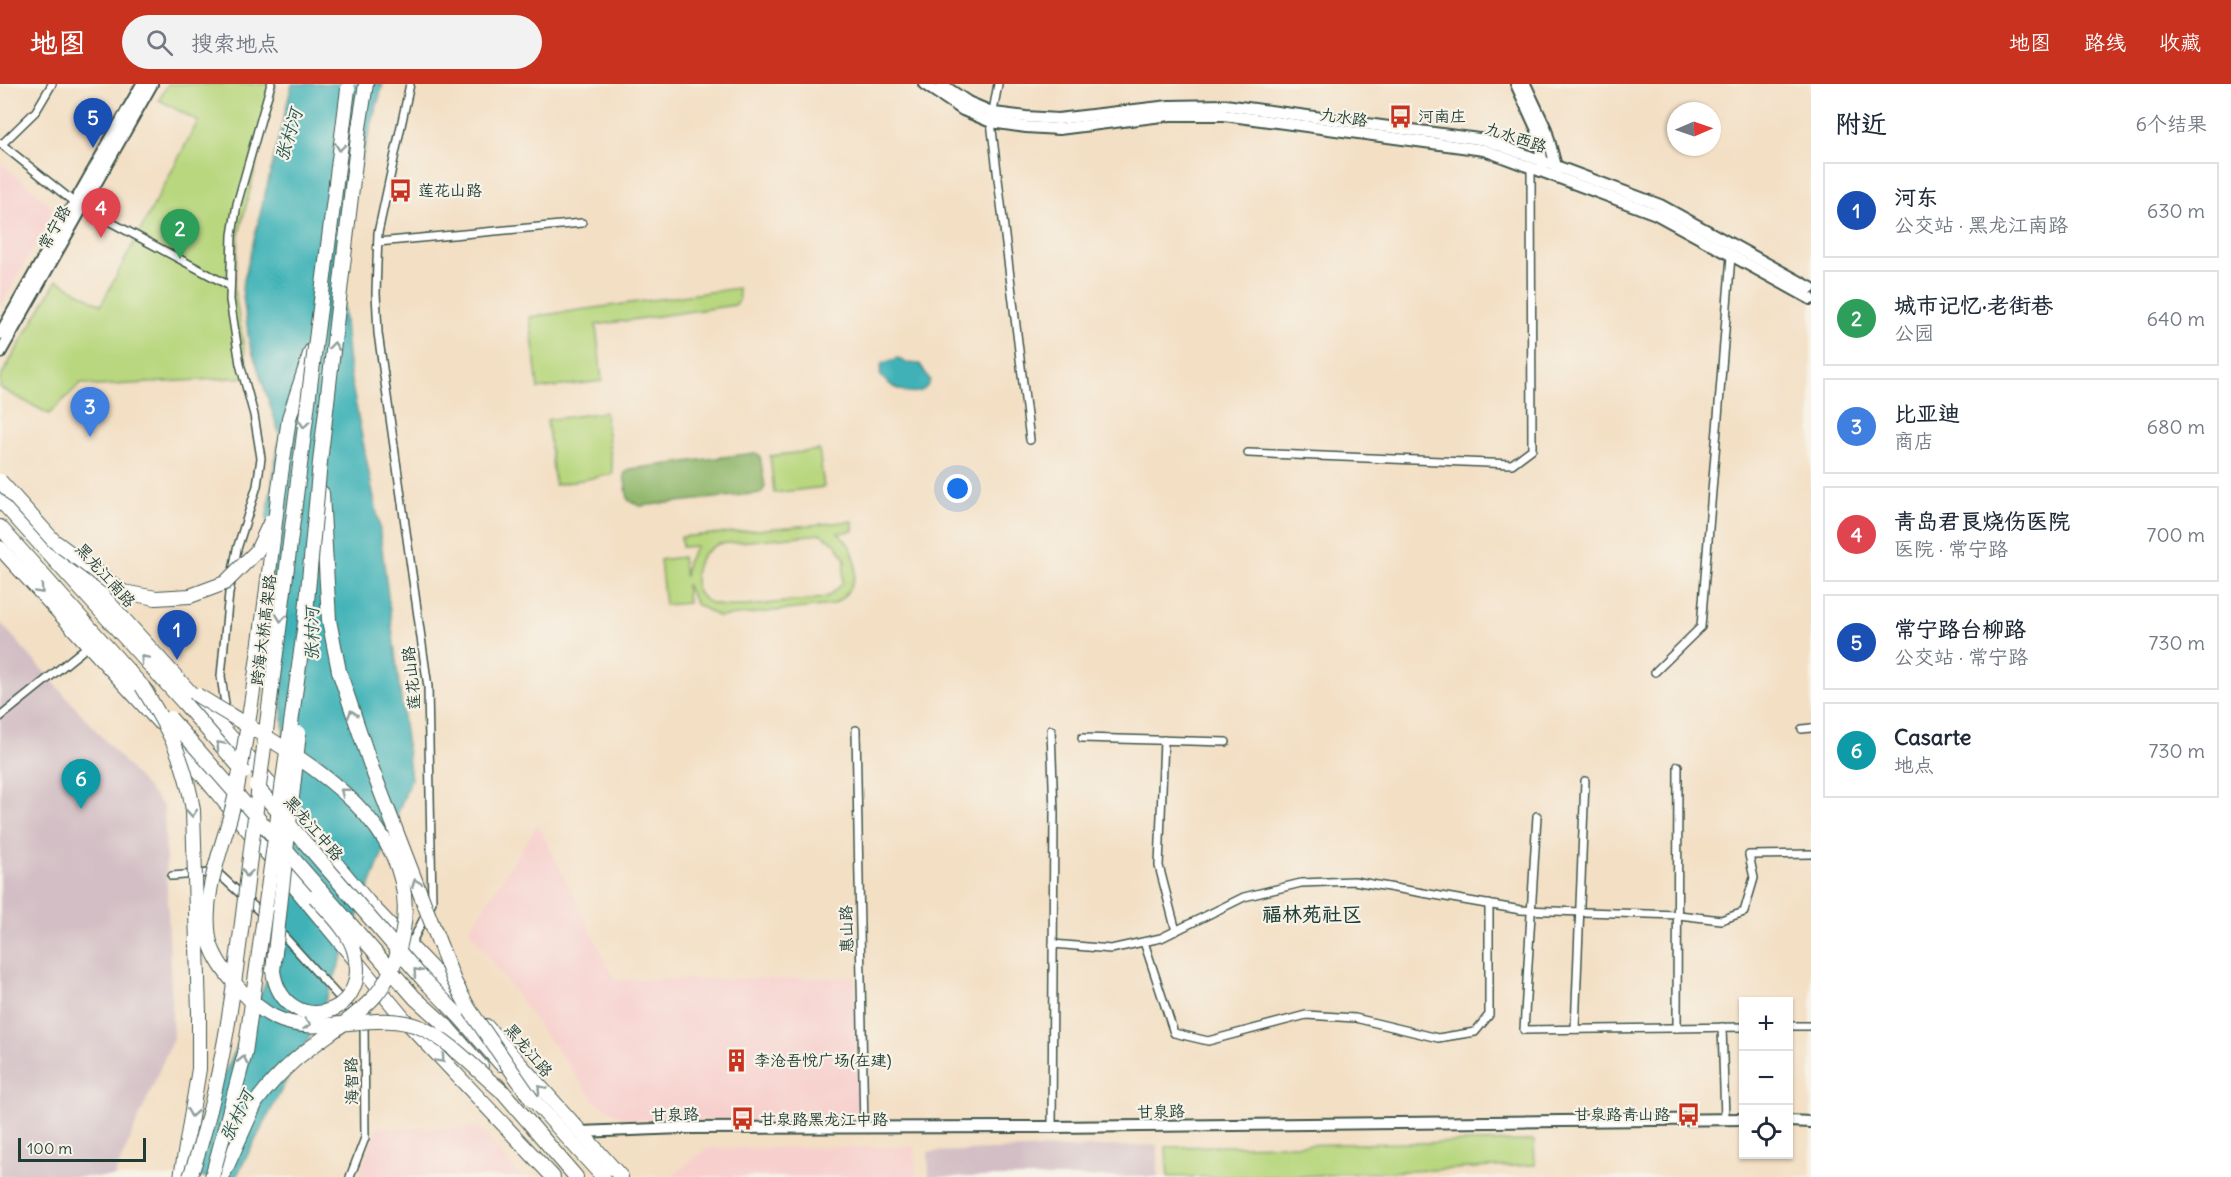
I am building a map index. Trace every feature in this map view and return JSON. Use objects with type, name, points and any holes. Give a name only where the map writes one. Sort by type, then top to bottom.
[{"type":"highway","name":"跨海大桥高架路","points":[[190,1177],[205,1133],[223,1051],[273,682],[348,84]]},
{"type":"highway","points":[[248,804],[281,850],[288,860],[315,897],[346,933],[355,953],[355,983],[347,1000],[338,1008],[316,1013],[291,1006],[279,993],[273,971],[276,931],[285,861],[287,849],[299,727],[305,623],[320,462],[366,84]]},
{"type":"highway","points":[[314,343],[289,418],[250,723],[234,806],[212,879],[207,913],[210,941],[217,959],[236,986],[274,1017],[290,1023],[318,1026],[373,1021],[395,1022],[421,1028],[441,1040],[504,1093]]},
{"type":"highway","points":[[320,462],[329,620],[339,671],[355,724],[454,981],[469,1009],[532,1100]]},
{"type":"highway","points":[[0,481],[54,541],[126,612],[197,695],[310,767],[351,797],[369,815],[383,836],[400,877],[406,913],[398,956],[387,979],[352,1019],[297,1058],[272,1081],[256,1102],[222,1177]]},
{"type":"highway","name":"黑龙江南路","points":[[0,481],[237,744]]},
{"type":"highway","points":[[54,541],[123,592],[156,598],[190,596],[225,583],[257,551],[269,528],[278,496]]},
{"type":"highway","name":"黑龙江中路","points":[[0,500],[184,703],[422,978],[603,1177]]},
{"type":"highway","points":[[0,527],[248,804],[415,998],[446,1026],[573,1173]]},
{"type":"highway","points":[[0,548],[155,717],[412,1027],[553,1177]]},
{"type":"highway","points":[[212,1177],[245,1053],[305,623]]},
{"type":"highway","points":[[142,686],[181,756],[193,810],[199,1069],[181,1177]]},
{"type":"highway","name":"黑龙江中路","points":[[237,744],[368,902],[410,947]]},
{"type":"highway","name":"黑龙江路","points":[[410,947],[490,1030],[621,1177]]},
{"type":"main road","name":"常宁路","points":[[0,353],[142,84]]},
{"type":"main road","name":"常宁路","points":[[0,334],[152,84]]},
{"type":"main road","name":"九水路","points":[[924,84],[963,110],[993,118],[1059,129],[1170,115],[1224,115],[1484,150],[1531,167],[1543,167]]},
{"type":"main road","name":"九水西路","points":[[941,84],[993,118],[1058,119],[1169,106],[1225,105],[1486,140],[1556,172],[1660,205],[1811,288]]},
{"type":"main road","points":[[1516,84],[1537,130],[1543,167]]},
{"type":"main road","points":[[1525,84],[1546,129],[1556,172],[1656,214],[1811,299]]},
{"type":"main road","name":"甘泉路","points":[[580,1132],[682,1128],[1052,1127],[1739,1119]]},
{"type":"main road","points":[[1793,1121],[1811,1122]]},
{"type":"street","points":[[52,84],[36,111],[1,144],[80,204],[230,285]]},
{"type":"street","points":[[222,729],[218,718],[225,704],[221,676],[230,593],[237,549],[256,486],[261,458],[254,415],[240,364],[230,285],[232,235],[237,204],[271,84]]},
{"type":"street","name":"莲花山路","points":[[375,984],[410,947],[432,902],[428,687],[378,333],[378,242],[386,189],[410,84]]},
{"type":"street","points":[[998,84],[993,118],[1030,440]]},
{"type":"street","points":[[1248,453],[1512,464],[1532,449],[1531,167]]},
{"type":"street","points":[[378,242],[582,223]]},
{"type":"street","points":[[1655,672],[1701,627],[1731,256]]},
{"type":"street","points":[[0,717],[88,646]]},
{"type":"street","points":[[1802,729],[1811,728]]},
{"type":"street","name":"惠山路","points":[[856,730],[864,1128]]},
{"type":"street","points":[[1051,730],[1054,812],[1052,1127]]},
{"type":"street","points":[[1082,738],[1226,742]]},
{"type":"street","points":[[1164,740],[1159,866],[1176,931]]},
{"type":"street","points":[[1677,1028],[1678,766]]},
{"type":"street","points":[[1575,1029],[1585,780]]},
{"type":"street","points":[[1537,816],[1524,1030],[1739,1027]]},
{"type":"street","points":[[1053,944],[1111,949],[1161,938],[1244,897],[1301,883],[1354,881],[1532,910],[1678,915],[1721,920],[1744,912],[1754,878],[1749,855],[1811,854]]},
{"type":"street","points":[[172,876],[215,873],[273,924],[364,1025]]},
{"type":"street","points":[[1144,942],[1174,1033],[1208,1041],[1306,1015],[1355,1018],[1438,1038],[1475,1032],[1489,1015],[1489,904]]},
{"type":"street","name":"海智路","points":[[350,1177],[365,1138],[364,1015],[375,984]]},
{"type":"street","points":[[1793,1026],[1811,1026]]},
{"type":"street","points":[[1722,1027],[1725,1118]]},
{"type":"shaded area","points":[[0,162],[53,207],[0,308]]},
{"type":"shaded area","points":[[0,622],[164,807],[173,1038],[114,1177],[0,1177]]},
{"type":"shaded area","points":[[538,824],[615,980],[855,977],[858,1106],[847,1123],[625,1119],[595,1102],[469,930]]},
{"type":"shaded area","points":[[376,1128],[479,1128],[521,1177],[358,1177]]},
{"type":"shaded area","points":[[1158,1145],[1158,1177],[929,1177],[928,1152]]},
{"type":"shaded area","points":[[915,1147],[916,1177],[671,1177],[706,1148]]},
{"type":"green space","points":[[168,84],[276,84],[238,238],[234,288],[249,377],[97,386],[81,383],[49,414],[0,388],[0,378],[57,280],[101,305],[198,121],[159,100]]},
{"type":"green space","points":[[738,288],[739,301],[735,305],[596,325],[602,381],[538,389],[530,317]]},
{"type":"green space","points":[[605,412],[613,474],[555,485],[547,420]]},
{"type":"green space","points":[[819,450],[824,487],[774,493],[770,456]]},
{"type":"green space","points":[[755,453],[760,456],[765,487],[761,493],[640,506],[628,500],[624,474],[630,469]]},
{"type":"green space","points":[[853,521],[853,531],[838,533],[852,551],[855,561],[853,581],[841,598],[832,605],[719,617],[696,604],[686,584],[688,603],[665,605],[660,560],[682,557],[685,577],[687,562],[696,546],[682,547],[681,537]],"holes":[[[821,534],[836,544],[845,559],[842,584],[829,596],[749,606],[722,606],[701,596],[696,585],[696,570],[701,557],[719,544]]]},
{"type":"green space","points":[[1534,1141],[1535,1165],[1283,1177],[1168,1177],[1166,1147]]},
{"type":"water","name":"张村河","points":[[292,84],[383,84],[344,220],[339,260],[350,375],[379,524],[411,779],[318,1020],[236,1177],[178,1177],[276,960],[288,785],[267,515],[280,435],[249,342],[242,288]]},
{"type":"water","points":[[898,358],[906,363],[920,364],[930,380],[926,387],[913,393],[905,392],[884,380],[880,374],[882,363]]},
{"type":"place","name":"河南庄","points":[[1400,116]]},
{"type":"place","name":"常宁路台柳路","points":[[93,148]]},
{"type":"place","name":"莲花山路","points":[[400,190]]},
{"type":"place","name":"青岛君良烧伤医院","points":[[101,238]]},
{"type":"place","name":"城市记忆·老街巷","points":[[180,259]]},
{"type":"place","name":"比亚迪","points":[[90,437]]},
{"type":"place","name":"河东","points":[[177,660]]},
{"type":"place","name":"Casarte","points":[[81,809]]},
{"type":"place","name":"李沧吾悦广场(在建)","points":[[736,1060]]},
{"type":"place","name":"甘泉路青山路","points":[[1688,1114]]},
{"type":"place","name":"甘泉路黑龙江中路","points":[[742,1119]]},
{"type":"district","name":"福林苑社区","points":[[1312,914]]}]
